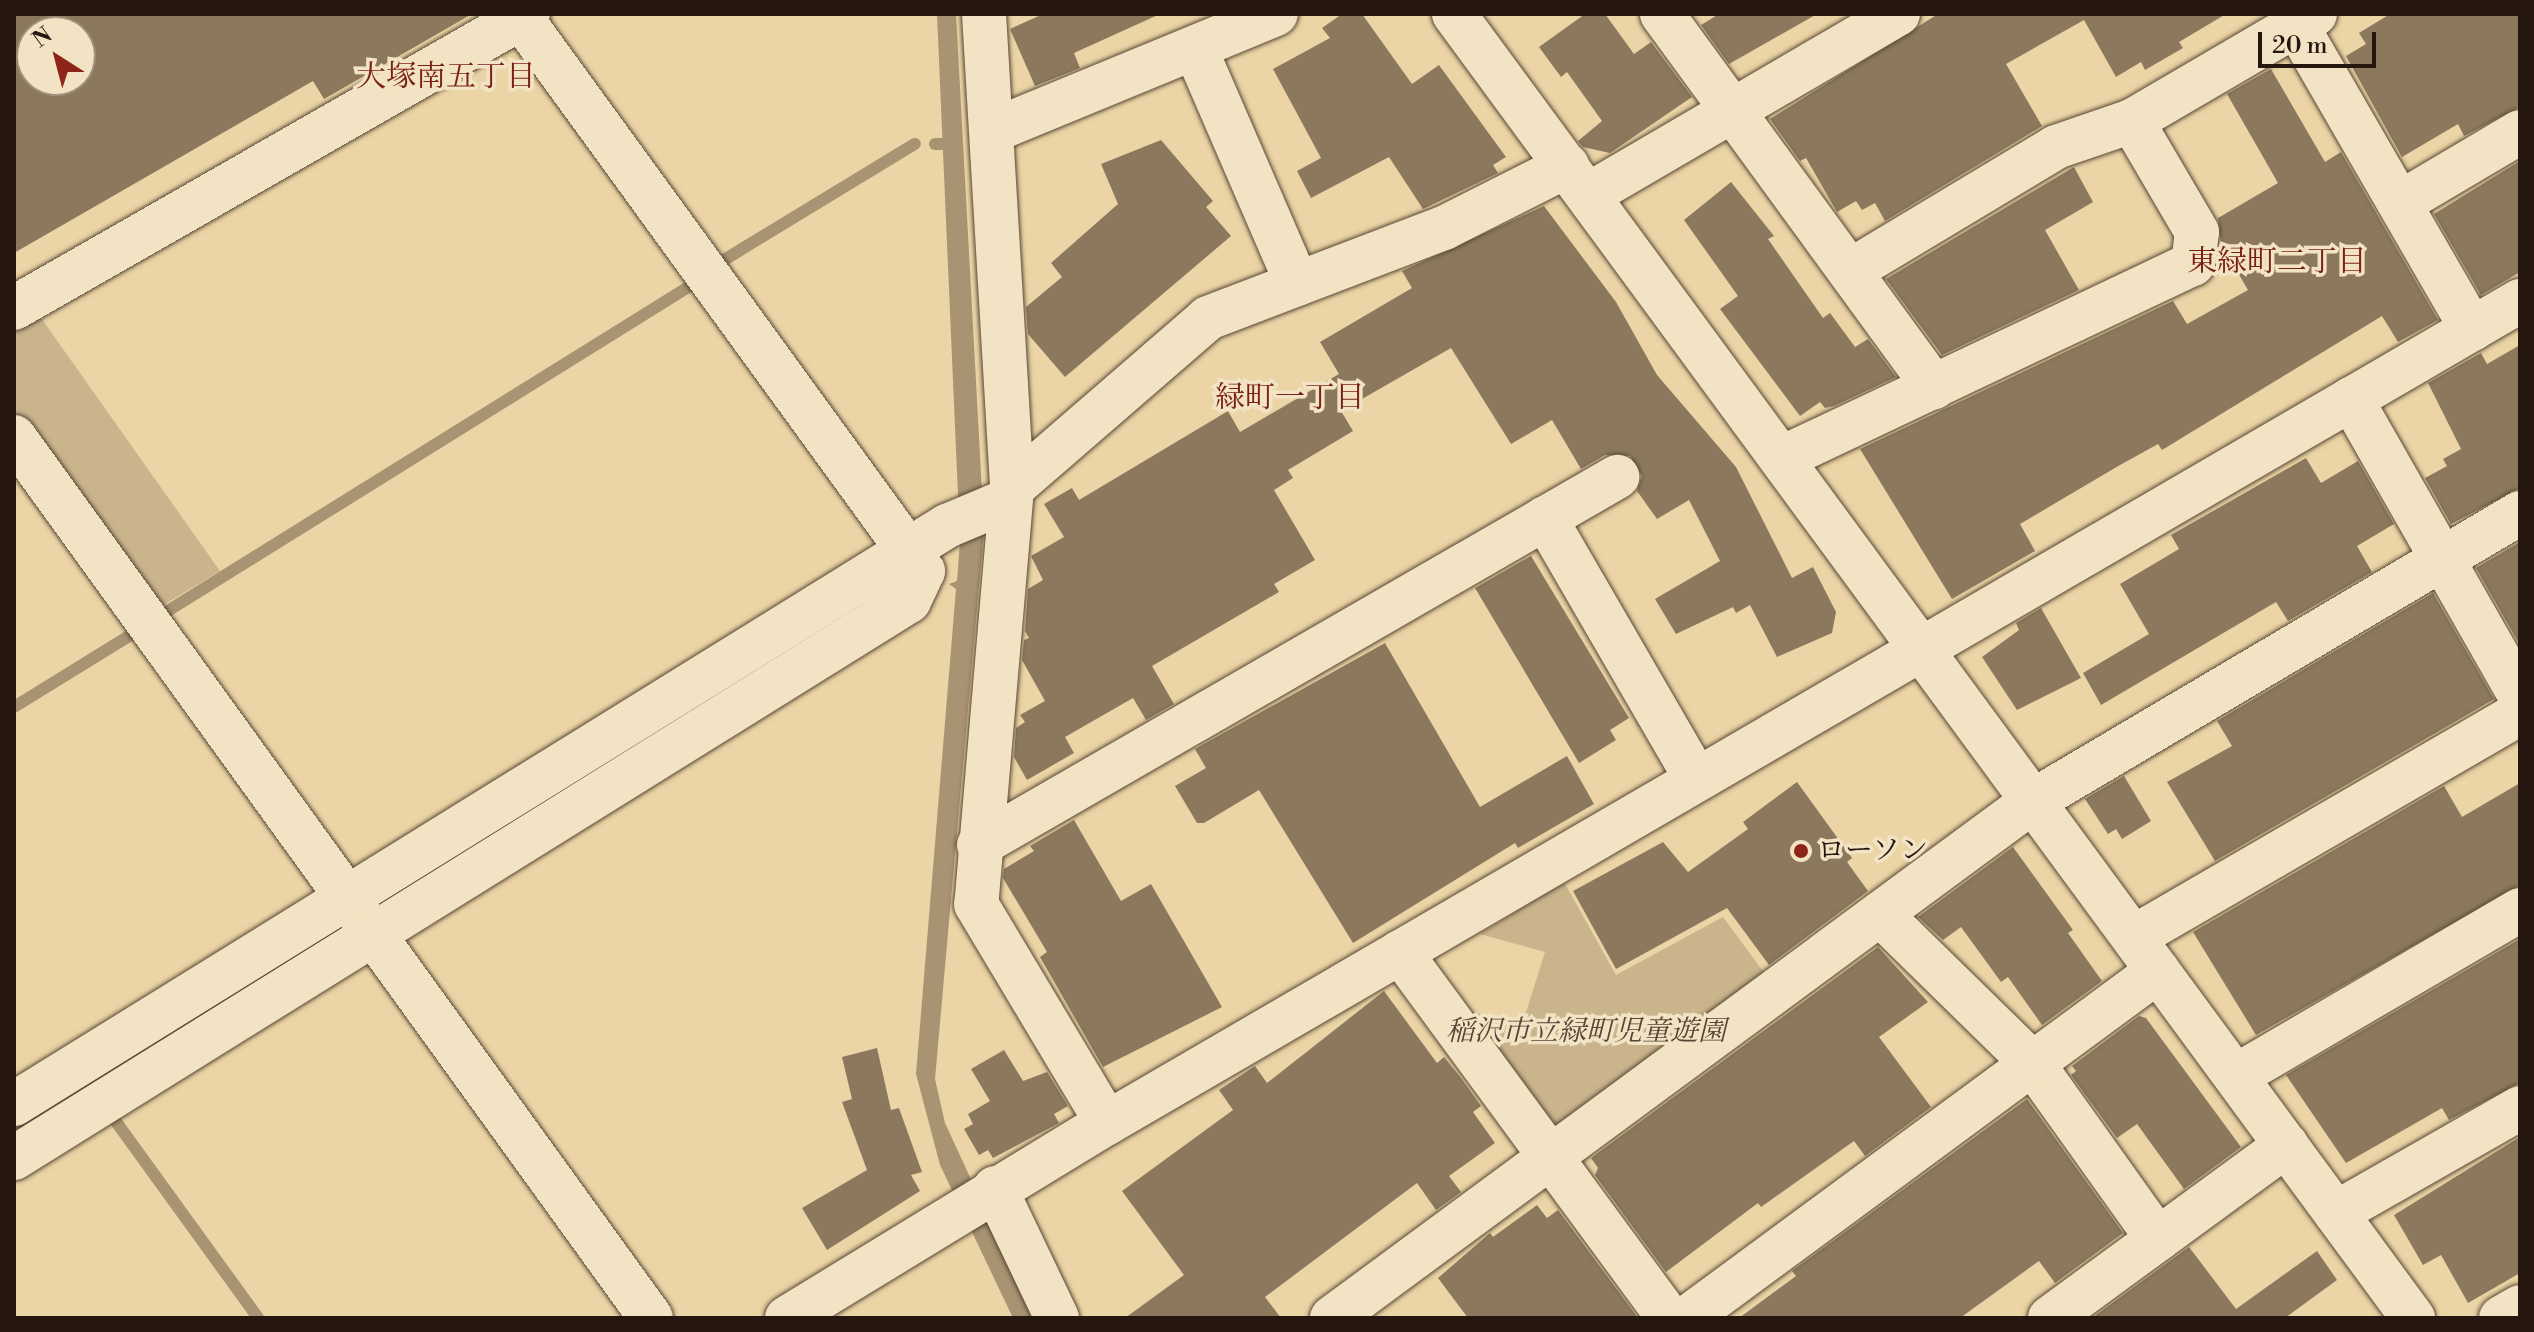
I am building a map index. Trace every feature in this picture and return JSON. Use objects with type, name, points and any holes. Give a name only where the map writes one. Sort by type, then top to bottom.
[{"type":"street","points":[[984,14],[992,131],[1004,498],[976,904],[1107,1123]]},
{"type":"street","points":[[992,131],[1276,14]]},
{"type":"street","points":[[1454,14],[2412,1318]]},
{"type":"street","points":[[1662,14],[1934,387]]},
{"type":"street","points":[[14,1104],[947,526],[1004,498],[1208,318],[1577,181],[1732,111],[1898,14]]},
{"type":"street","points":[[14,308],[524,16],[923,571],[909,601],[14,1158]]},
{"type":"street","points":[[1850,271],[2056,147],[2132,121],[2300,18],[2472,329]]},
{"type":"street","points":[[1195,48],[1297,284]]},
{"type":"street","points":[[1782,458],[2193,264],[2197,232],[2132,121]]},
{"type":"street","points":[[2400,203],[2520,132]]},
{"type":"street","points":[[787,1318],[991,1191],[2520,301]]},
{"type":"street","points":[[2351,399],[2520,695]]},
{"type":"street","points":[[14,437],[651,1318]]},
{"type":"street","points":[[979,845],[1617,477]]},
{"type":"street","points":[[1332,1318],[2033,801],[2520,513]]},
{"type":"street","points":[[1545,518],[1696,779]]},
{"type":"street","points":[[1687,1318],[2033,1064],[2146,954],[2520,713]]},
{"type":"street","points":[[2236,1076],[2520,910]]},
{"type":"street","points":[[1880,914],[2033,1064],[2158,1239]]},
{"type":"street","points":[[1400,952],[1669,1318]]},
{"type":"street","points":[[2336,1213],[2520,1108]]},
{"type":"street","points":[[2050,1318],[2286,1145]]},
{"type":"street","points":[[991,1191],[1057,1318]]},
{"type":"street","points":[[2501,1318],[2520,1307]]},
{"type":"green space","points":[[39,315],[220,571],[155,610],[14,413],[14,329]]},
{"type":"green space","name":"稲沢市立緑町児童遊園","points":[[1564,882],[1616,975],[1723,917],[1768,978],[1568,1124],[1550,1124],[1468,1011],[1522,1025],[1545,952],[1480,934]]},
{"type":"shaded area","points":[[937,14],[956,14],[984,529],[935,1079],[945,1123],[1035,1318],[1013,1318],[940,1165],[916,1074],[956,589],[949,584],[957,581],[960,541]]},
{"type":"building","points":[[14,14],[472,14],[324,99],[313,81],[14,253]]},
{"type":"building","points":[[1043,14],[1160,14],[1074,53],[1080,68],[1035,86],[1010,29]]},
{"type":"building","points":[[1342,14],[1362,14],[1412,84],[1439,65],[1506,157],[1493,165],[1498,173],[1423,209],[1389,157],[1311,198],[1297,171],[1321,158],[1273,69],[1330,38],[1322,28]]},
{"type":"building","points":[[1585,14],[1605,14],[1634,54],[1651,42],[1692,97],[1610,153],[1583,147],[1578,141],[1602,121],[1567,72],[1561,77],[1539,47]]},
{"type":"building","points":[[1719,14],[1817,14],[1729,64],[1701,25]]},
{"type":"building","points":[[1938,14],[2226,14],[2179,42],[2183,48],[2145,70],[2141,62],[2116,77],[2084,20],[2006,64],[2042,126],[1885,221],[1875,203],[1862,210],[1856,201],[1837,212],[1806,158],[1800,161],[1770,119]]},
{"type":"building","points":[[2390,14],[2520,14],[2520,107],[2464,136],[2458,124],[2402,157],[2346,56],[2366,44],[2359,33]]},
{"type":"building","points":[[2271,69],[2325,162],[2341,152],[2438,320],[2398,342],[2382,316],[2162,450],[2158,444],[2120,465],[2020,524],[2035,551],[1952,599],[1860,449],[2173,301],[2187,324],[2248,290],[2221,244],[2218,218],[2278,183],[2227,94]]},
{"type":"building","points":[[1161,140],[1213,201],[1206,207],[1231,236],[1065,377],[1028,334],[1026,307],[1062,277],[1051,263],[1118,204],[1101,164]]},
{"type":"building","points":[[2520,161],[2520,272],[2481,295],[2434,214]]},
{"type":"building","points":[[2074,167],[2093,202],[2045,230],[2079,290],[1942,355],[1886,279]]},
{"type":"building","points":[[1731,182],[1774,236],[1768,239],[1823,318],[1830,313],[1855,347],[1868,339],[1896,377],[1834,406],[1825,408],[1820,402],[1800,416],[1720,309],[1738,296],[1684,220]]},
{"type":"building","points":[[1544,206],[1616,302],[1657,375],[1736,467],[1792,578],[1813,567],[1836,612],[1832,633],[1777,657],[1750,605],[1736,613],[1733,607],[1676,634],[1655,599],[1720,561],[1689,500],[1657,519],[1637,491],[1642,476],[1630,456],[1605,455],[1581,469],[1552,420],[1511,444],[1451,348],[1341,411],[1353,431],[1288,470],[1293,478],[1274,490],[1315,560],[1274,584],[1279,592],[1152,666],[1174,704],[1146,720],[1133,698],[1065,737],[1074,753],[1027,780],[1014,757],[1016,728],[1025,722],[1020,715],[1045,701],[1022,660],[1024,640],[1029,638],[1025,631],[1028,589],[1043,580],[1031,556],[1064,537],[1044,504],[1072,488],[1079,500],[1228,411],[1240,432],[1339,374],[1320,342],[1412,288],[1402,271]]},
{"type":"building","points":[[2520,345],[2520,488],[2451,524],[2425,478],[2447,466],[2443,459],[2461,449],[2428,383],[2481,353],[2487,364]]},
{"type":"building","points":[[2306,458],[2321,483],[2358,461],[2394,524],[2357,546],[2372,572],[2288,621],[2276,602],[2101,705],[2083,673],[2149,634],[2120,584],[2179,549],[2171,535]]},
{"type":"building","points":[[2520,542],[2520,645],[2476,568]]},
{"type":"building","points":[[1531,556],[1629,718],[1610,730],[1616,740],[1579,763],[1475,588]]},
{"type":"building","points":[[2433,593],[2494,699],[2215,861],[2167,782],[2232,746],[2217,721]]},
{"type":"building","points":[[2041,608],[2081,678],[2017,710],[1982,657],[2019,630],[2016,623]]},
{"type":"building","points":[[1385,643],[1480,807],[1567,756],[1594,804],[1518,848],[1515,843],[1353,943],[1259,790],[1204,823],[1197,823],[1175,786],[1206,768],[1195,749]]},
{"type":"building","points":[[2124,776],[2151,821],[2122,839],[2116,829],[2108,834],[2085,799]]},
{"type":"building","points":[[1797,782],[1852,858],[1847,862],[1868,891],[1769,965],[1727,908],[1616,969],[1573,891],[1663,842],[1688,872],[1748,829],[1743,822]]},
{"type":"building","points":[[2520,783],[2520,885],[2256,1035],[2193,932],[2444,786],[2462,817]]},
{"type":"building","points":[[1074,820],[1121,901],[1151,884],[1222,1007],[1103,1067],[1040,957],[1047,952],[1003,878],[1004,869],[1034,851],[1030,846]]},
{"type":"building","points":[[2013,847],[2073,930],[2068,933],[2102,981],[2042,1025],[2008,977],[2001,982],[1961,927],[1943,940],[1918,917]]},
{"type":"building","points":[[2520,939],[2520,1083],[2449,1120],[2442,1108],[2346,1163],[2286,1075]]},
{"type":"building","points":[[1878,947],[1928,1002],[1879,1037],[1931,1107],[1865,1156],[1854,1141],[1761,1207],[1758,1203],[1666,1272],[1595,1175],[1598,1168],[1591,1158]]},
{"type":"building","points":[[1384,991],[1437,1063],[1444,1057],[1481,1106],[1473,1112],[1495,1143],[1449,1176],[1461,1192],[1436,1210],[1417,1183],[1265,1297],[1281,1318],[1125,1318],[1184,1275],[1122,1191],[1233,1110],[1219,1090],[1255,1066],[1267,1083]]},
{"type":"building","points":[[2139,1016],[2146,1018],[2241,1147],[2184,1189],[2137,1124],[2117,1138],[2071,1075],[2076,1071],[2072,1066]]},
{"type":"building","points":[[877,1048],[891,1110],[899,1108],[922,1172],[911,1175],[920,1191],[827,1250],[802,1208],[867,1170],[842,1102],[852,1099],[842,1057]]},
{"type":"building","points":[[1004,1050],[1023,1081],[1047,1072],[1068,1106],[1054,1114],[1059,1123],[993,1158],[988,1150],[979,1155],[964,1129],[973,1124],[968,1114],[990,1101],[971,1069]]},
{"type":"building","points":[[2027,1099],[2123,1233],[2055,1283],[2039,1261],[1960,1318],[1739,1318],[1796,1276],[1792,1271]]},
{"type":"building","points":[[2520,1137],[2520,1273],[2468,1303],[2441,1255],[2423,1265],[2394,1215]]},
{"type":"building","points":[[1537,1205],[1547,1218],[1558,1210],[1638,1318],[1468,1318],[1438,1278],[1490,1233],[1493,1237]]},
{"type":"building","points":[[2189,1247],[2236,1309],[2317,1251],[2337,1280],[2285,1318],[2092,1318]]},
{"type":"waterway","points":[[714,266],[915,144]]},
{"type":"waterway","points":[[935,144],[953,144]]},
{"type":"waterway","points":[[158,617],[698,281]]},
{"type":"waterway","points":[[14,707],[137,631]]},
{"type":"waterway","points":[[373,908],[564,790]]},
{"type":"waterway","points":[[129,1059],[345,926]]},
{"type":"waterway","points":[[109,1112],[258,1318]]},
{"type":"waterway","points":[[14,1130],[39,1114]]},
{"type":"place","name":"ローソン","points":[[1801,851]]},
{"type":"district","name":"大塚南五丁目","points":[[446,77]]},
{"type":"district","name":"東緑町二丁目","points":[[2277,262]]},
{"type":"district","name":"緑町一丁目","points":[[1290,398]]}]
